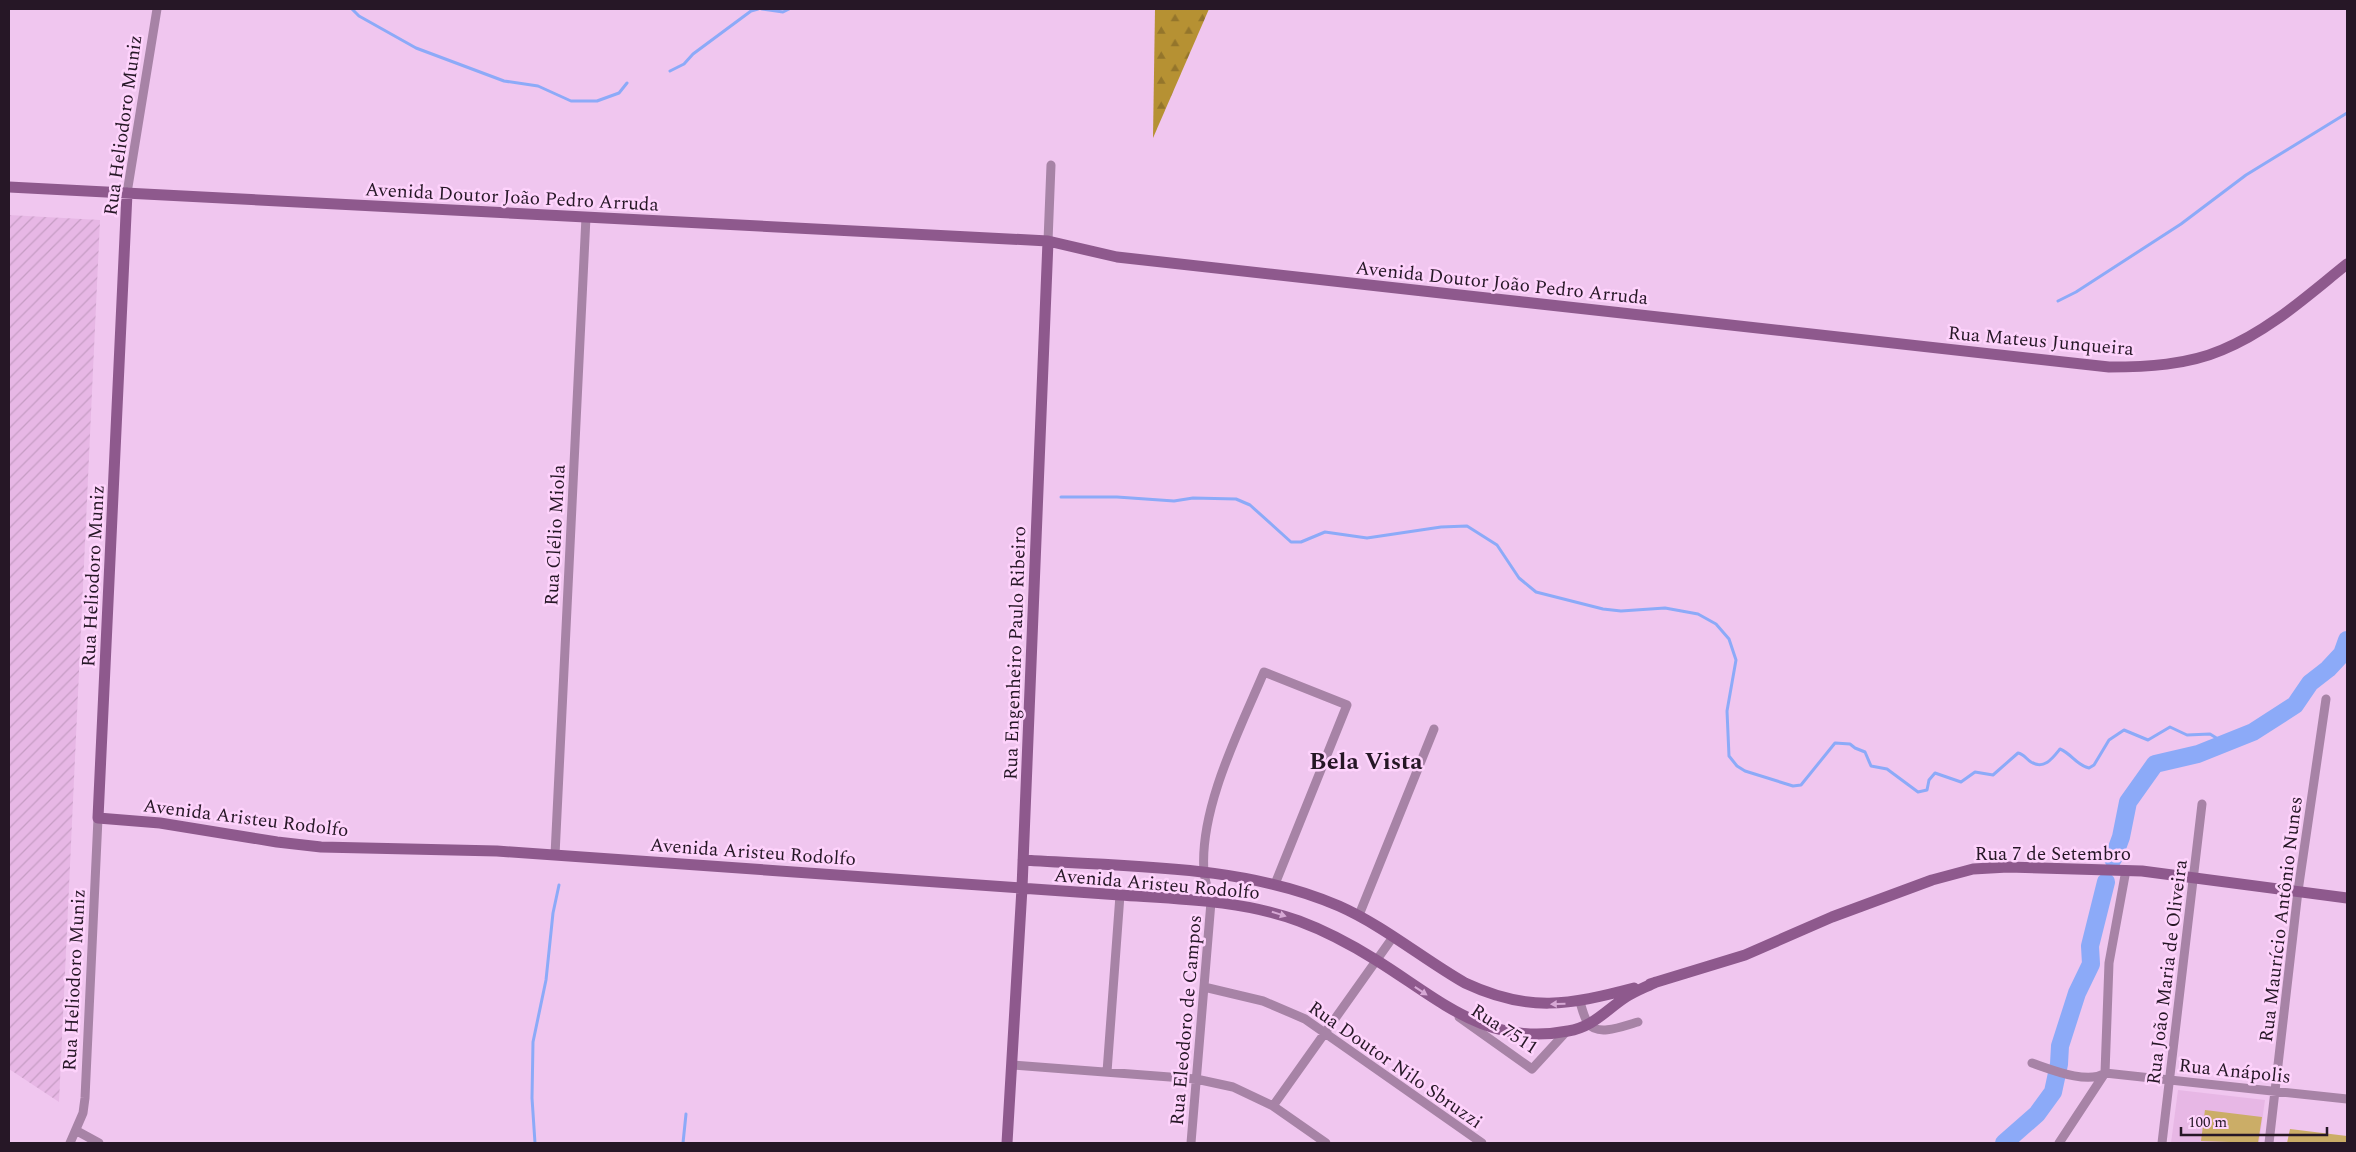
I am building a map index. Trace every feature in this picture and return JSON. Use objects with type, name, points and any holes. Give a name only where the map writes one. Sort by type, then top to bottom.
[{"type":"street","name":"Rua Heliodoro Muniz","points":[[70,1143],[77,1131],[83,1113],[85,1098],[127,193],[157,9]]},
{"type":"street","name":"Rua Engenheiro Paulo Ribeiro","points":[[1008,1143],[1022,888],[1051,165]]},
{"type":"street","name":"Avenida Doutor João Pedro Arruda","points":[[9,187],[1014,240],[1040,248],[1048,241],[1056,250],[1069,255],[1117,257],[1883,342]]},
{"type":"street","name":"Rua Clélio Miola","points":[[555,854],[586,217]]},
{"type":"street","name":"Rua Mateus Junqueira","points":[[1883,342],[2109,367],[2164,364],[2202,356],[2240,343],[2284,314],[2347,264]]},
{"type":"street","name":"Rua Eleodoro de Campos","points":[[1191,1143],[1211,902],[1204,872],[1206,844],[1216,793],[1225,765],[1264,672],[1347,705],[1275,884]]},
{"type":"street","name":"Rua Maurício Antônio Nunes","points":[[2269,1143],[2298,891],[2326,699]]},
{"type":"street","points":[[1359,915],[1434,730]]},
{"type":"street","name":"Rua João Maria de Oliveira","points":[[2162,1143],[2202,804]]},
{"type":"street","name":"Avenida Aristeu Rodolfo","points":[[98,818],[160,823],[277,842],[321,847],[458,849],[555,854],[1211,902],[1255,908],[1300,922],[1348,944],[1376,960],[1445,1007],[1471,1020],[1495,1028],[1531,1033],[1566,1032],[1589,1025],[1626,997],[1656,982]]},
{"type":"street","name":"Avenida Aristeu Rodolfo","points":[[1023,860],[1204,872],[1275,884],[1312,895],[1359,915],[1444,970],[1481,990],[1516,1001],[1535,1003],[1580,1002],[1656,982]]},
{"type":"street","name":"Rua 7 de Setembro","points":[[1656,982],[1745,955],[1832,917],[1960,872],[2008,867],[2126,870],[2194,877],[2347,898]]},
{"type":"street","points":[[2059,1143],[2105,1073],[2109,963],[2126,870]]},
{"type":"street","points":[[1107,1072],[1120,895]]},
{"type":"street","points":[[1273,1106],[1393,937]]},
{"type":"street","name":"Rua Doutor Nilo Sbruzzi","points":[[1204,987],[1236,993],[1284,1009],[1326,1032],[1482,1143]]},
{"type":"street","points":[[1580,1002],[1589,1025],[1596,1029],[1606,1030],[1638,1022]]},
{"type":"street","name":"Rua 7511","points":[[1445,1007],[1532,1069],[1566,1032]]},
{"type":"street","name":"Rua Anápolis","points":[[2032,1063],[2067,1074],[2092,1078],[2099,1077],[2105,1073],[2347,1099]]},
{"type":"street","points":[[1012,1065],[1196,1079],[1233,1087],[1273,1106],[1326,1143]]},
{"type":"street","points":[[77,1131],[99,1143]]},
{"type":"shaded area","points":[[9,215],[100,220],[59,1102],[9,1069]]},
{"type":"shaded area","points":[[2178,1090],[2265,1100],[2259,1143],[2171,1143]]},
{"type":"shaded area","points":[[2205,1110],[2262,1117],[2258,1143],[2201,1141]]},
{"type":"shaded area","points":[[2290,1129],[2347,1136],[2347,1143],[2287,1143]]},
{"type":"green space","points":[[1155,9],[1209,9],[1153,138]]},
{"type":"waterway","points":[[352,9],[359,16],[416,48],[504,81],[538,86],[571,101],[597,101],[619,93],[627,83]]},
{"type":"waterway","points":[[670,71],[684,64],[693,54],[751,11],[758,9]]},
{"type":"waterway","points":[[762,9],[783,12],[789,9]]},
{"type":"waterway","points":[[2058,301],[2076,292],[2181,224],[2246,175],[2347,113]]},
{"type":"waterway","points":[[1061,497],[1117,497],[1174,501],[1193,498],[1236,499],[1250,505],[1291,542],[1301,542],[1325,532],[1367,538],[1441,527],[1467,526],[1497,545],[1519,578],[1536,592],[1603,609],[1621,611],[1665,608],[1698,614],[1716,624],[1729,639],[1736,660],[1727,711],[1729,756],[1737,766],[1745,771],[1793,786],[1801,785],[1835,743],[1850,744],[1865,752],[1871,766],[1887,769],[1918,792],[1927,790],[1929,780],[1935,773],[1961,782],[1975,772],[1993,775],[2018,753],[2031,762],[2040,765],[2047,762],[2060,749],[2089,768],[2094,765],[2109,740],[2124,730],[2148,740],[2170,727],[2187,735],[2210,734],[2226,744]]},
{"type":"waterway","points":[[2113,859],[2121,837],[2128,802],[2155,764],[2198,754],[2253,732],[2295,705],[2310,683],[2328,669],[2342,654],[2347,640]]},
{"type":"waterway","points":[[2004,1143],[2037,1114],[2053,1092],[2059,1064],[2060,1046],[2077,993],[2091,964],[2090,946],[2106,882]]},
{"type":"waterway","points":[[535,1143],[532,1098],[533,1042],[546,980],[553,913],[559,885]]},
{"type":"waterway","points":[[683,1143],[686,1114]]},
{"type":"district","name":"Bela Vista","points":[[1366,761]]}]
